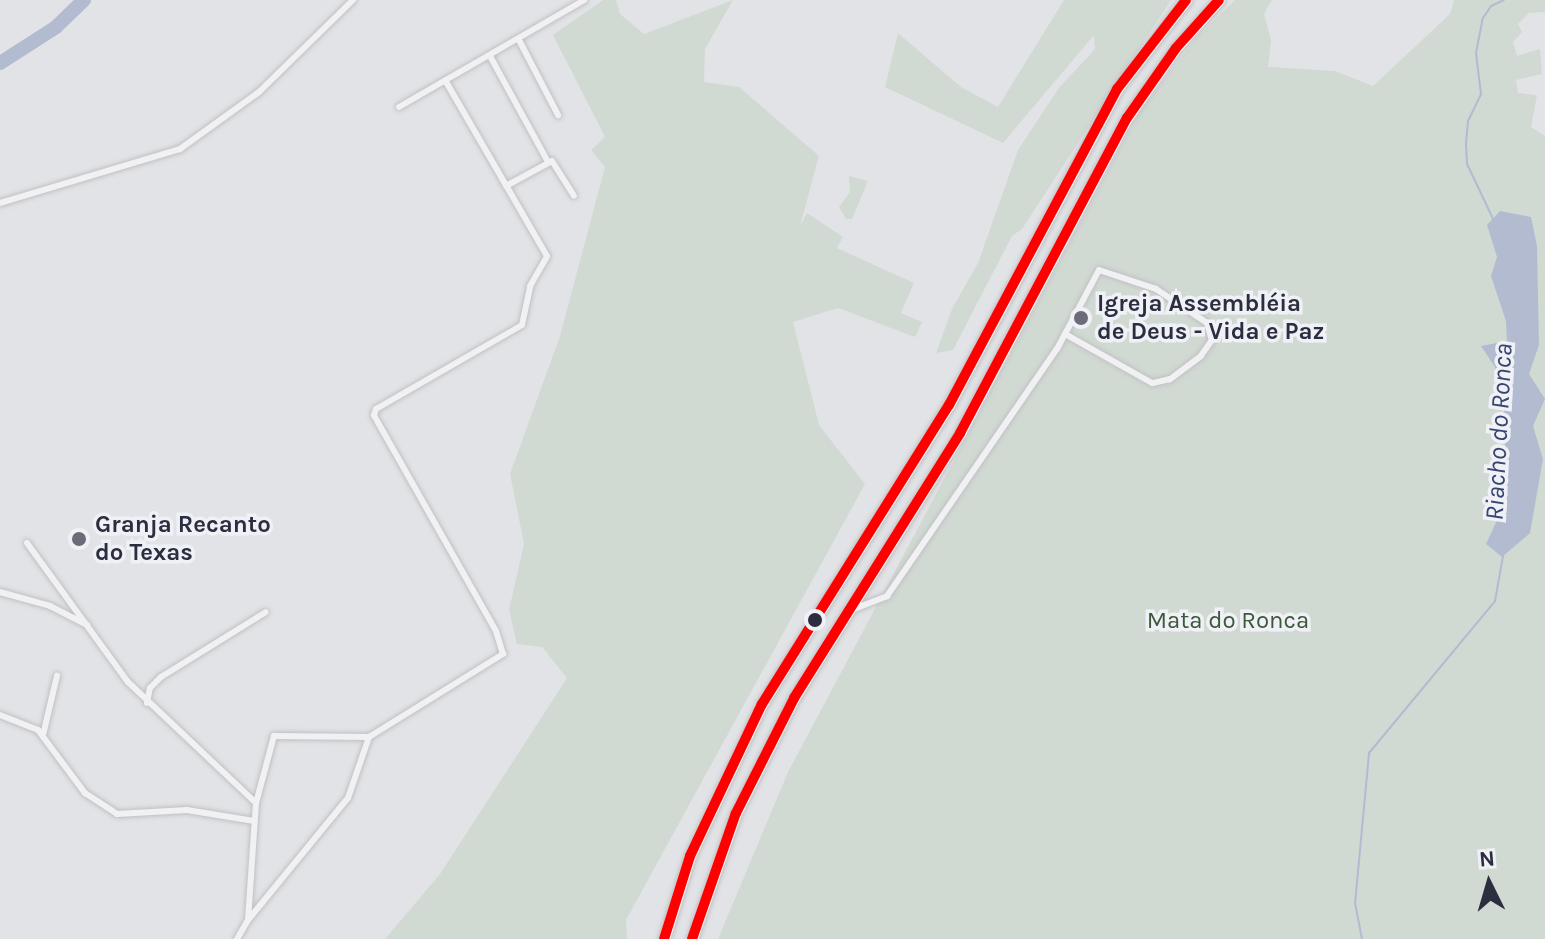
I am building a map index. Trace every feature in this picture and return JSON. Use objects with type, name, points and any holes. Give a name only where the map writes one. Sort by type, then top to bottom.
[{"type":"highway","points":[[664,939],[690,856],[756,715],[959,387],[1111,99],[1186,0]]},
{"type":"highway","points":[[692,939],[746,790],[794,698],[960,433],[1127,118],[1176,48],[1219,0]]},
{"type":"street","points":[[0,203],[180,149],[259,92],[353,0]]},
{"type":"street","points":[[399,107],[584,0]]},
{"type":"street","points":[[519,40],[558,115]]},
{"type":"street","points":[[490,56],[550,161],[574,196]]},
{"type":"street","points":[[248,920],[256,803],[269,750],[279,735],[369,737],[498,658],[504,648],[375,419],[374,411],[522,325],[530,286],[547,256],[539,237],[445,80]]},
{"type":"street","points":[[506,186],[550,161]]},
{"type":"street","points":[[851,610],[887,596],[1065,334],[1099,270],[1156,289],[1207,323],[1212,340],[1201,356],[1170,379],[1152,383],[1065,334]]},
{"type":"street","points":[[27,543],[147,703],[256,803]]},
{"type":"street","points":[[0,592],[50,606],[90,626]]},
{"type":"street","points":[[147,703],[150,688],[161,677],[266,612]]},
{"type":"street","points":[[43,735],[57,676]]},
{"type":"street","points":[[0,715],[24,721],[43,735],[94,803],[117,814],[187,810],[254,821]]},
{"type":"street","points":[[237,939],[248,920],[348,798],[369,737]]},
{"type":"green space","points":[[603,0],[616,0],[620,14],[644,34],[733,0],[705,49],[704,82],[739,87],[819,156],[800,226],[807,213],[843,237],[837,248],[914,283],[901,313],[922,322],[915,337],[838,308],[793,322],[819,425],[865,484],[626,920],[627,939],[385,939],[440,874],[567,678],[542,647],[517,644],[509,610],[524,544],[510,474],[560,336],[605,167],[591,150],[605,137],[553,35]]},
{"type":"green space","points":[[1064,0],[1171,0],[1022,229],[1012,236],[953,350],[936,353],[952,309],[978,263],[1018,150],[1058,89],[1095,49],[1094,35],[1003,143],[885,87],[898,33],[961,87],[998,107]]},
{"type":"green space","name":"Mata do Ronca","points":[[1235,0],[1272,0],[1264,14],[1271,40],[1268,67],[1335,71],[1373,86],[1450,14],[1454,0],[1545,0],[1545,12],[1529,13],[1518,24],[1522,32],[1513,42],[1517,56],[1540,49],[1542,74],[1516,80],[1518,93],[1537,95],[1531,127],[1545,136],[1545,939],[718,939],[788,772],[1140,111],[1197,37]]},
{"type":"green space","points":[[849,176],[868,181],[852,219],[846,219],[839,207],[850,192]]},
{"type":"water","points":[[1500,211],[1531,217],[1537,246],[1539,345],[1529,374],[1545,399],[1533,426],[1543,459],[1530,533],[1502,557],[1486,544],[1507,499],[1504,409],[1495,391],[1495,367],[1481,346],[1507,341],[1506,321],[1491,276],[1497,257],[1487,225]]},
{"type":"waterway","points":[[0,63],[56,27],[84,0]]},
{"type":"waterway","name":"Riacho do Ronca","points":[[1494,221],[1467,164],[1466,144],[1468,121],[1481,94],[1476,53],[1483,18],[1491,6],[1504,0]]},
{"type":"waterway","name":"Riacho do Ronca","points":[[1362,939],[1355,904],[1369,753],[1495,601],[1503,556]]},
{"type":"transit line","points":[[664,939],[690,856],[762,704],[949,405],[1117,89],[1186,0]]},
{"type":"transit line","points":[[692,939],[736,813],[794,698],[960,433],[1127,118],[1176,48],[1219,0]]},
{"type":"place","name":"Igreja Assembléia de Deus - Vida e Paz","points":[[1081,318]]},
{"type":"place","name":"Granja Recanto do Texas","points":[[79,539]]}]
